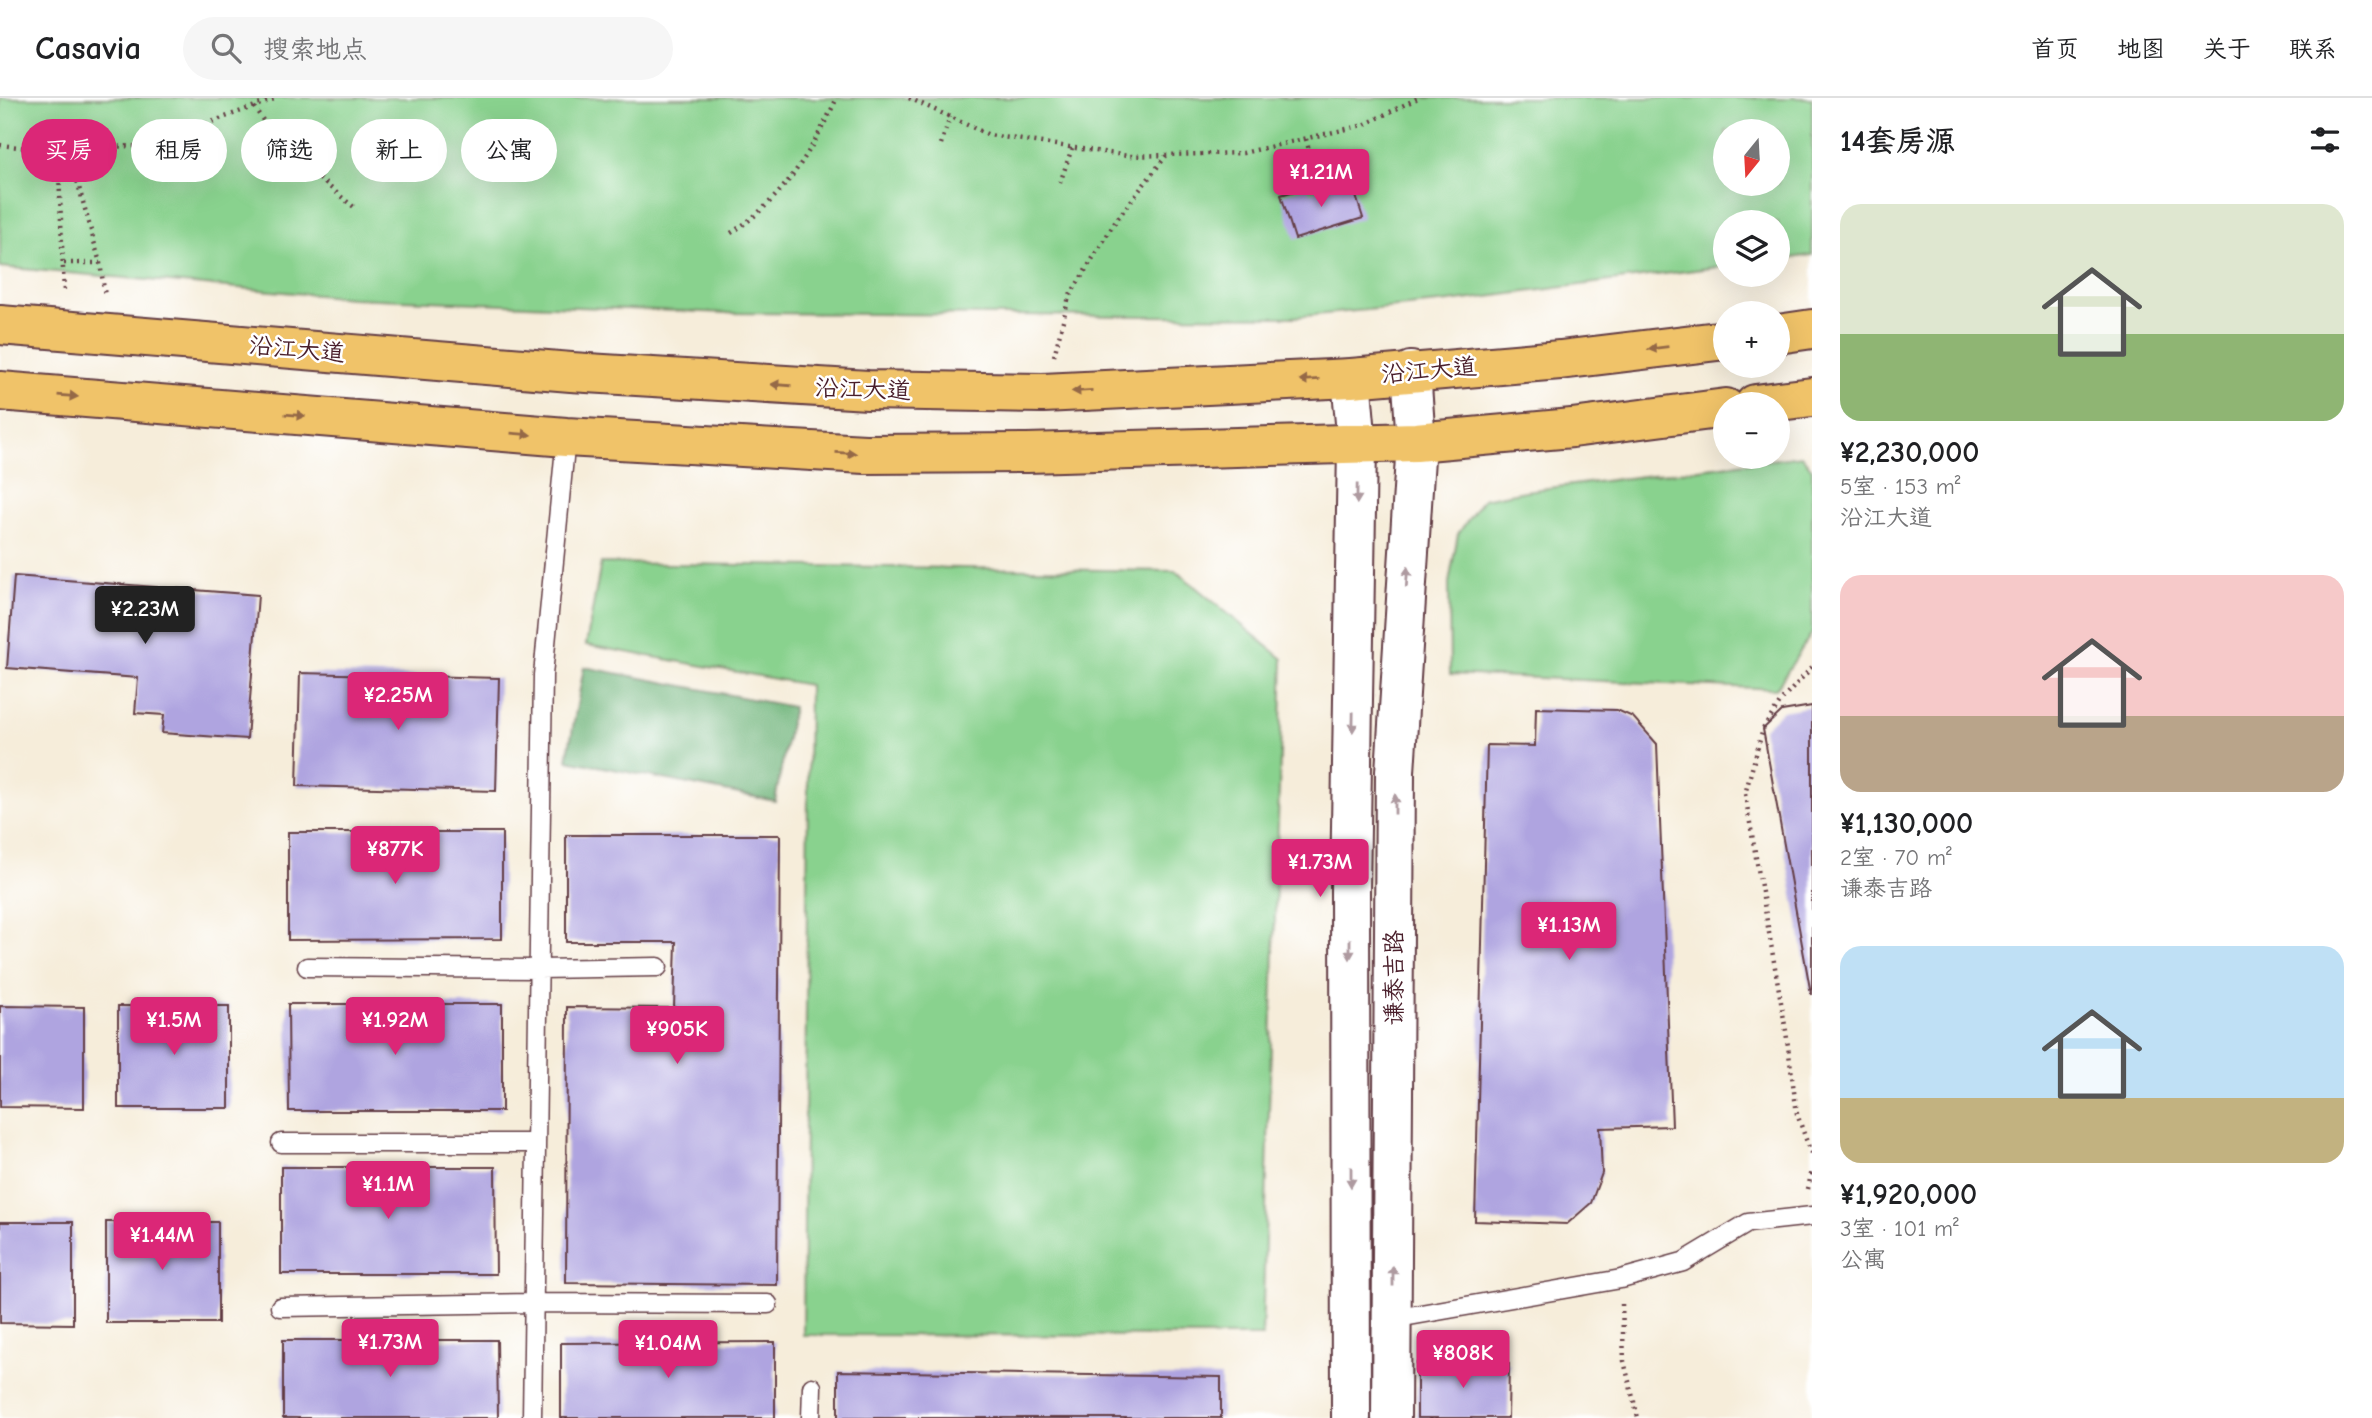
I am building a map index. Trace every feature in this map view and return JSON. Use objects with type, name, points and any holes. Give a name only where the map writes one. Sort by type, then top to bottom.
[{"type":"main road","name":"沿江大道","points":[[0,325],[584,373],[869,390],[1044,393],[1351,377],[1559,360],[1713,342]]},
{"type":"main road","points":[[1790,333],[1812,330]]},
{"type":"main road","points":[[0,391],[566,438],[865,454],[1027,453],[1416,442],[1572,428],[1713,410]]},
{"type":"main road","points":[[1790,400],[1812,397]]},
{"type":"street","name":"谦泰吉路","points":[[1391,1418],[1395,772],[1416,442],[1412,371]]},
{"type":"street","name":"谦泰吉路","points":[[1351,377],[1357,445],[1350,891],[1351,1418]]},
{"type":"lane","points":[[532,1418],[543,675],[566,438]]},
{"type":"lane","points":[[307,967],[658,967]]},
{"type":"lane","points":[[281,1143],[536,1143]]},
{"type":"lane","points":[[1392,1319],[1621,1279],[1683,1262],[1748,1223],[1812,1216]]},
{"type":"lane","points":[[280,1307],[534,1303],[768,1304]]},
{"type":"lane","points":[[811,1418],[812,1387]]},
{"type":"path","points":[[117,147],[146,146],[277,98]]},
{"type":"path","points":[[731,233],[754,219],[791,180],[837,98]]},
{"type":"path","points":[[909,98],[989,135],[1129,156],[1243,153],[1364,125],[1418,98]]},
{"type":"path","points":[[254,107],[281,147],[355,208]]},
{"type":"path","points":[[941,144],[950,117]]},
{"type":"path","points":[[1306,139],[1320,190]]},
{"type":"path","points":[[0,145],[21,147]]},
{"type":"path","points":[[1060,183],[1072,148]]},
{"type":"path","points":[[1044,393],[1069,297],[1117,219],[1167,155]]},
{"type":"path","points":[[60,182],[64,329]]},
{"type":"path","points":[[77,182],[100,263],[109,334]]},
{"type":"path","points":[[64,263],[100,263]]},
{"type":"path","points":[[1812,667],[1781,701],[1763,729],[1745,794],[1784,1018],[1797,1114],[1812,1156]]},
{"type":"path","points":[[1621,1279],[1624,1361],[1638,1418]]},
{"type":"green space","points":[[0,98],[1812,98],[1812,255],[1790,258],[1790,210],[1713,210],[1713,268],[1449,302],[1294,317],[729,313],[351,298],[0,267]]},
{"type":"green space","points":[[1802,456],[1812,469],[1812,633],[1776,689],[1450,674],[1449,583],[1458,534],[1483,499],[1525,491],[1713,467],[1790,469],[1790,458]]},
{"type":"green space","points":[[601,563],[1176,571],[1283,659],[1262,1336],[803,1335],[809,685],[586,645]]},
{"type":"green space","points":[[584,667],[793,707],[775,801],[567,760]]},
{"type":"building","points":[[1351,180],[1363,218],[1295,239],[1281,195],[1308,187],[1310,193]]},
{"type":"building","points":[[14,576],[258,595],[247,739],[162,733],[164,715],[135,713],[138,678],[7,668]]},
{"type":"building","points":[[300,673],[499,678],[496,791],[297,786]]},
{"type":"building","points":[[1812,706],[1811,994],[1763,729],[1782,711]]},
{"type":"building","points":[[1536,708],[1617,710],[1633,717],[1657,744],[1672,1126],[1600,1128],[1602,1173],[1591,1203],[1567,1224],[1475,1221],[1487,745],[1535,746]]},
{"type":"building","points":[[288,832],[502,832],[502,939],[288,940]]},
{"type":"building","points":[[566,835],[780,835],[777,1285],[566,1283],[567,1007],[674,1008],[676,942],[566,942]]},
{"type":"building","points":[[288,1004],[502,1004],[502,1111],[289,1111]]},
{"type":"building","points":[[0,1006],[84,1007],[84,1108],[0,1107]]},
{"type":"building","points":[[118,1006],[229,1006],[229,1108],[118,1108]]},
{"type":"building","points":[[281,1167],[495,1167],[496,1274],[281,1274]]},
{"type":"building","points":[[0,1222],[73,1222],[73,1324],[0,1323]]},
{"type":"building","points":[[106,1222],[218,1222],[218,1323],[106,1323]]},
{"type":"building","points":[[283,1340],[497,1340],[498,1418],[283,1418]]},
{"type":"building","points":[[775,1342],[775,1418],[561,1418],[561,1343]]},
{"type":"building","points":[[1417,1363],[1509,1363],[1508,1418],[1417,1418]]},
{"type":"building","points":[[838,1371],[1221,1377],[1221,1418],[838,1418]]}]
